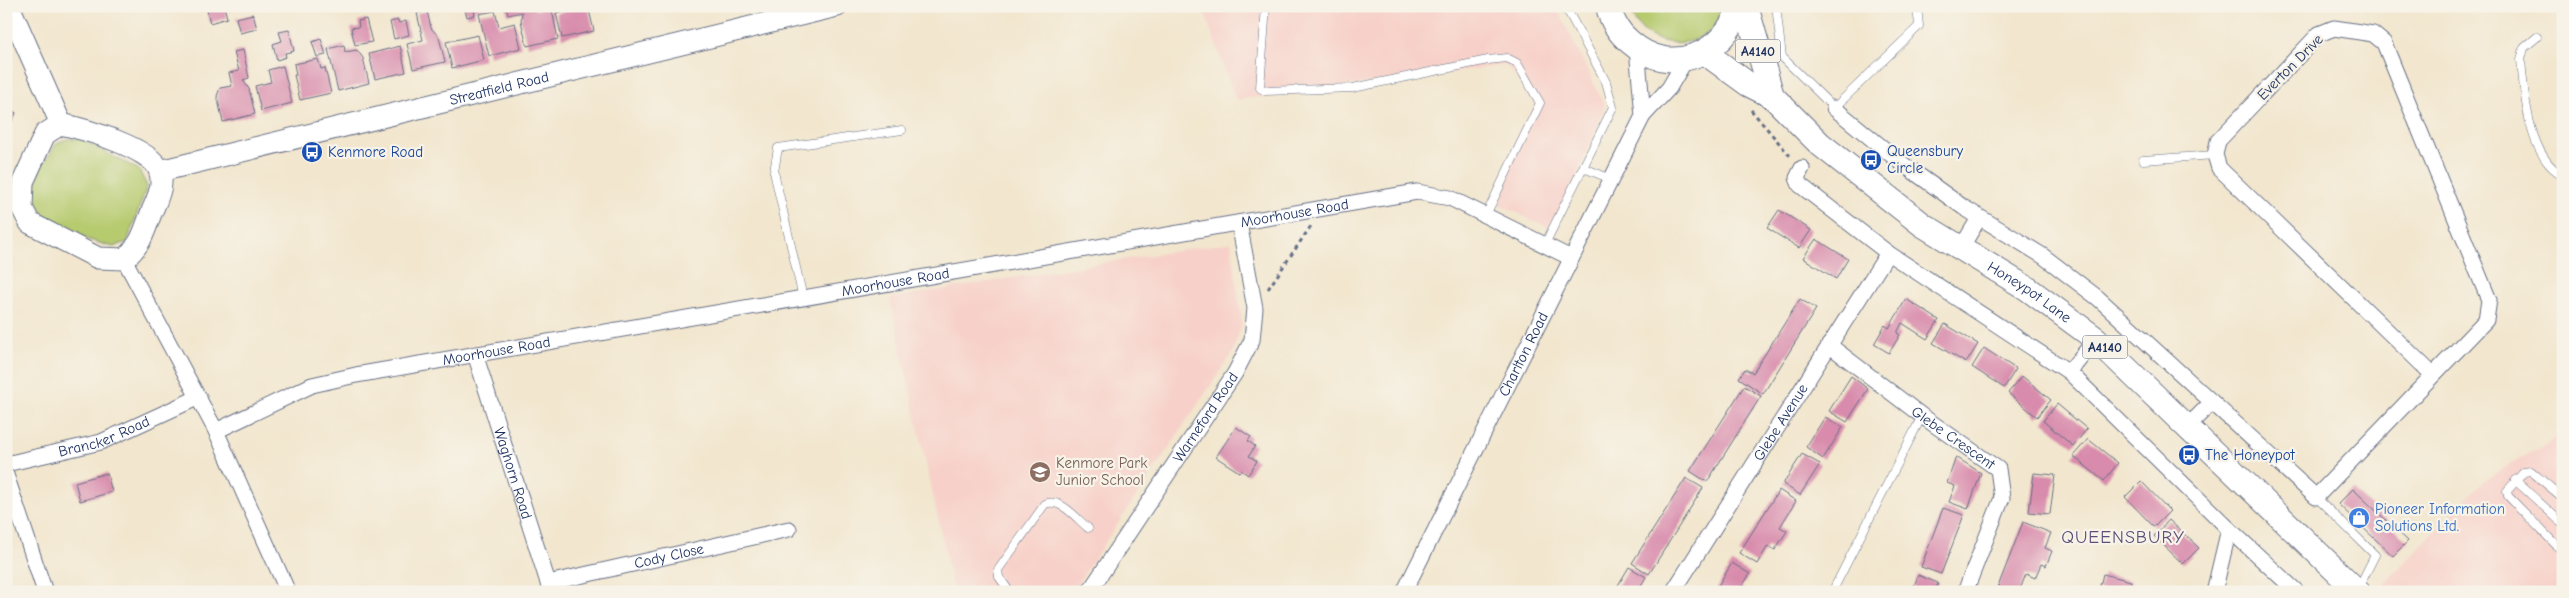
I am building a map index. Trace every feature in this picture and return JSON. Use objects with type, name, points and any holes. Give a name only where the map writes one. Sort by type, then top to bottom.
[{"type":"main road","points":[[1607,7],[1615,25],[1624,38],[1652,56],[1669,60],[1695,56],[1723,39],[1732,26],[1740,6]]},
{"type":"main road","name":"Honeypot Lane","points":[[1746,6],[1772,96]]},
{"type":"main road","name":"Honeypot Lane","points":[[1695,56],[1772,96],[1820,144],[1923,225],[2028,289],[2096,339],[2188,426],[2357,592]]},
{"type":"street","points":[[9,6],[61,124]]},
{"type":"street","name":"Streatfield Road","points":[[160,171],[837,6]]},
{"type":"street","name":"Everton Drive","points":[[2214,155],[2218,141],[2319,34],[2334,28],[2373,34],[2384,43],[2489,300],[2486,320],[2316,497]]},
{"type":"street","points":[[1637,48],[1642,116]]},
{"type":"street","name":"Charlton Road","points":[[1404,592],[1642,116],[1669,88],[1695,56]]},
{"type":"street","points":[[1834,108],[1900,162],[1979,218],[2043,256],[2098,298],[2316,497]]},
{"type":"street","points":[[61,124],[91,130],[150,157],[160,171],[160,191],[138,247],[124,259],[98,258],[30,223],[14,209],[23,182],[45,134],[61,124]]},
{"type":"street","points":[[2214,155],[2219,168],[2433,375]]},
{"type":"street","points":[[1802,168],[1797,178],[1800,185],[1888,253],[2069,372],[2229,529],[2297,592]]},
{"type":"street","name":"Moorhouse Road","points":[[216,431],[312,385],[475,354],[1417,192],[1450,198],[1572,258]]},
{"type":"street","points":[[1961,248],[1979,218]]},
{"type":"street","name":"Warneford Road","points":[[1089,592],[1235,373],[1252,340],[1255,308],[1239,223]]},
{"type":"street","name":"Glebe Avenue","points":[[1674,592],[1888,253]]},
{"type":"street","points":[[124,259],[216,431],[288,592]]},
{"type":"street","points":[[2069,372],[2096,339]]},
{"type":"street","name":"Glebe Crescent","points":[[1829,345],[1922,416],[1998,469],[2002,498],[1965,592]]},
{"type":"street","name":"Waghorn Road","points":[[475,354],[550,587]]},
{"type":"street","name":"Brancker Road","points":[[6,464],[101,442],[198,397]]},
{"type":"street","points":[[2188,426],[2212,402]]},
{"type":"street","points":[[6,475],[44,592]]},
{"type":"street","name":"Cody Close","points":[[550,587],[789,529]]},
{"type":"street","points":[[2214,592],[2229,529]]},
{"type":"lane","points":[[1266,6],[1260,88],[1265,91],[1353,88],[1488,60],[1507,58],[1517,63],[1540,103],[1486,215]]},
{"type":"lane","points":[[1545,244],[1613,107],[1606,82],[1569,13],[1560,6]]},
{"type":"lane","points":[[1776,6],[1782,56],[1834,108],[1918,26],[1918,6]]},
{"type":"lane","points":[[2537,37],[2524,48],[2521,60],[2532,127],[2540,153],[2554,171],[2563,175]]},
{"type":"lane","points":[[803,298],[774,172],[778,148],[902,130]]},
{"type":"lane","points":[[2143,160],[2214,155]]},
{"type":"lane","points":[[1584,168],[1611,179]]},
{"type":"lane","points":[[1832,592],[1922,416]]},
{"type":"lane","points":[[2563,498],[2535,472],[2524,472],[2508,488],[2508,496],[2563,552]]},
{"type":"lane","points":[[2515,480],[2563,524]]},
{"type":"lane","points":[[2316,497],[2375,555],[2357,592]]},
{"type":"lane","points":[[1010,592],[999,577],[998,570],[1044,504],[1051,501],[1058,503],[1088,528]]},
{"type":"path","points":[[1745,104],[1802,168]]},
{"type":"path","points":[[1255,308],[1324,207]]},
{"type":"shaded area","points":[[1202,6],[1547,6],[1559,12],[1605,106],[1555,231],[1491,200],[1537,102],[1506,65],[1236,100]]},
{"type":"shaded area","name":"Kenmore Park Junior School","points":[[1231,242],[1242,324],[1233,352],[1072,592],[954,592],[890,298]]},
{"type":"shaded area","points":[[2563,434],[2563,592],[2386,592],[2381,587],[2484,480]]},
{"type":"green space","points":[[1629,6],[1726,6],[1719,22],[1707,33],[1693,40],[1677,43],[1662,41],[1647,34],[1636,22]]},
{"type":"green space","points":[[67,139],[81,139],[139,170],[147,186],[127,242],[113,247],[76,236],[37,212],[32,197],[40,169],[57,143]]},
{"type":"building","points":[[206,6],[224,6],[227,18],[210,23]]},
{"type":"building","points":[[464,6],[485,7],[474,10],[475,15],[467,17]]},
{"type":"building","points":[[506,6],[534,6],[535,10],[547,7],[548,11],[552,10],[558,39],[527,46],[521,21],[522,12],[508,15]]},
{"type":"building","points":[[588,6],[594,31],[562,38],[556,13]]},
{"type":"building","points":[[427,11],[431,28],[439,37],[445,62],[413,69],[407,44],[423,40],[417,13]]},
{"type":"building","points":[[495,11],[499,27],[515,23],[521,48],[489,56],[479,14]]},
{"type":"building","points":[[253,14],[257,29],[240,33],[236,18]]},
{"type":"building","points":[[366,19],[372,42],[355,45],[351,28],[359,27],[358,21]]},
{"type":"building","points":[[398,20],[399,23],[406,21],[409,35],[394,39],[390,22]]},
{"type":"building","points":[[289,30],[294,51],[285,53],[286,57],[277,60],[273,44],[282,41],[279,32]]},
{"type":"building","points":[[478,35],[484,60],[452,68],[446,42]]},
{"type":"building","points":[[321,39],[326,55],[317,57],[312,42]]},
{"type":"building","points":[[344,45],[345,52],[357,50],[363,58],[369,83],[338,91],[328,49]]},
{"type":"building","points":[[400,46],[406,72],[375,79],[369,54]]},
{"type":"building","points":[[243,50],[249,78],[243,80],[249,89],[255,114],[223,122],[217,96],[220,88],[232,86],[229,73],[239,71],[234,52]]},
{"type":"building","points":[[318,59],[321,69],[325,68],[331,93],[300,100],[294,75],[296,75],[294,64]]},
{"type":"building","points":[[283,66],[292,103],[261,111],[255,86],[271,82],[268,70]]},
{"type":"building","points":[[6,108],[16,113],[6,133]]},
{"type":"building","points":[[1779,210],[1811,230],[1799,248],[1767,228]]},
{"type":"building","points":[[1816,239],[1848,259],[1836,279],[1803,258]]},
{"type":"building","points":[[1800,299],[1816,309],[1763,394],[1739,378],[1745,369],[1753,373]]},
{"type":"building","points":[[1906,299],[1939,320],[1927,339],[1902,323],[1897,333],[1900,335],[1889,353],[1874,344],[1885,325],[1889,328]]},
{"type":"building","points":[[1945,324],[1978,344],[1966,363],[1933,343]]},
{"type":"building","points":[[1984,348],[2016,369],[2004,388],[1972,367]]},
{"type":"building","points":[[1851,376],[1868,389],[1847,422],[1829,411]]},
{"type":"building","points":[[2022,376],[2051,400],[2037,417],[2008,393]]},
{"type":"building","points":[[1744,386],[1761,396],[1707,482],[1690,471]]},
{"type":"building","points":[[2057,404],[2087,429],[2073,446],[2043,421]]},
{"type":"building","points":[[1825,417],[1843,427],[1823,459],[1806,447]]},
{"type":"building","points":[[1236,427],[1251,437],[1248,441],[1255,446],[1249,456],[1257,461],[1248,475],[1241,470],[1239,472],[1216,457]]},
{"type":"building","points":[[2088,439],[2118,463],[2104,481],[2073,456]]},
{"type":"building","points":[[1802,454],[1820,464],[1800,495],[1783,484]]},
{"type":"building","points":[[1956,457],[1981,473],[1968,509],[1949,502],[1955,486],[1947,483]]},
{"type":"building","points":[[107,473],[112,492],[80,501],[75,482]]},
{"type":"building","points":[[2034,473],[2055,475],[2050,514],[2029,512]]},
{"type":"building","points":[[1686,478],[1703,488],[1649,574],[1632,563]]},
{"type":"building","points":[[2141,481],[2170,511],[2154,527],[2125,497]]},
{"type":"building","points":[[2353,489],[2408,541],[2393,556],[2338,504]]},
{"type":"building","points":[[1779,490],[1796,501],[1780,527],[1787,531],[1775,550],[1768,546],[1757,564],[1739,553]]},
{"type":"building","points":[[1943,508],[1964,515],[1941,574],[1921,567]]},
{"type":"building","points":[[2169,520],[2199,548],[2183,564],[2154,536]]},
{"type":"building","points":[[2023,522],[2051,533],[2045,548],[2052,551],[2046,566],[2041,564],[2035,578],[2026,574],[2019,592],[1996,592]]},
{"type":"building","points":[[1732,563],[1750,574],[1741,588],[1747,592],[1720,592],[1716,589]]},
{"type":"building","points":[[1629,567],[1646,577],[1637,592],[1614,592]]},
{"type":"building","points":[[2103,574],[2131,581],[2129,592],[2099,590]]},
{"type":"building","points":[[1918,575],[1938,583],[1935,592],[1912,592]]},
{"type":"place","name":"Kenmore Road","points":[[312,152]]},
{"type":"place","name":"Queensbury Circle","points":[[1871,160]]},
{"type":"place","name":"The Honeypot","points":[[2189,455]]},
{"type":"place","name":"Kenmore Park Junior School","points":[[1040,472]]},
{"type":"place","name":"Pioneer Information Solutions Ltd.","points":[[2359,518]]},
{"type":"district","name":"QUEENSBURY","points":[[2123,537]]}]
